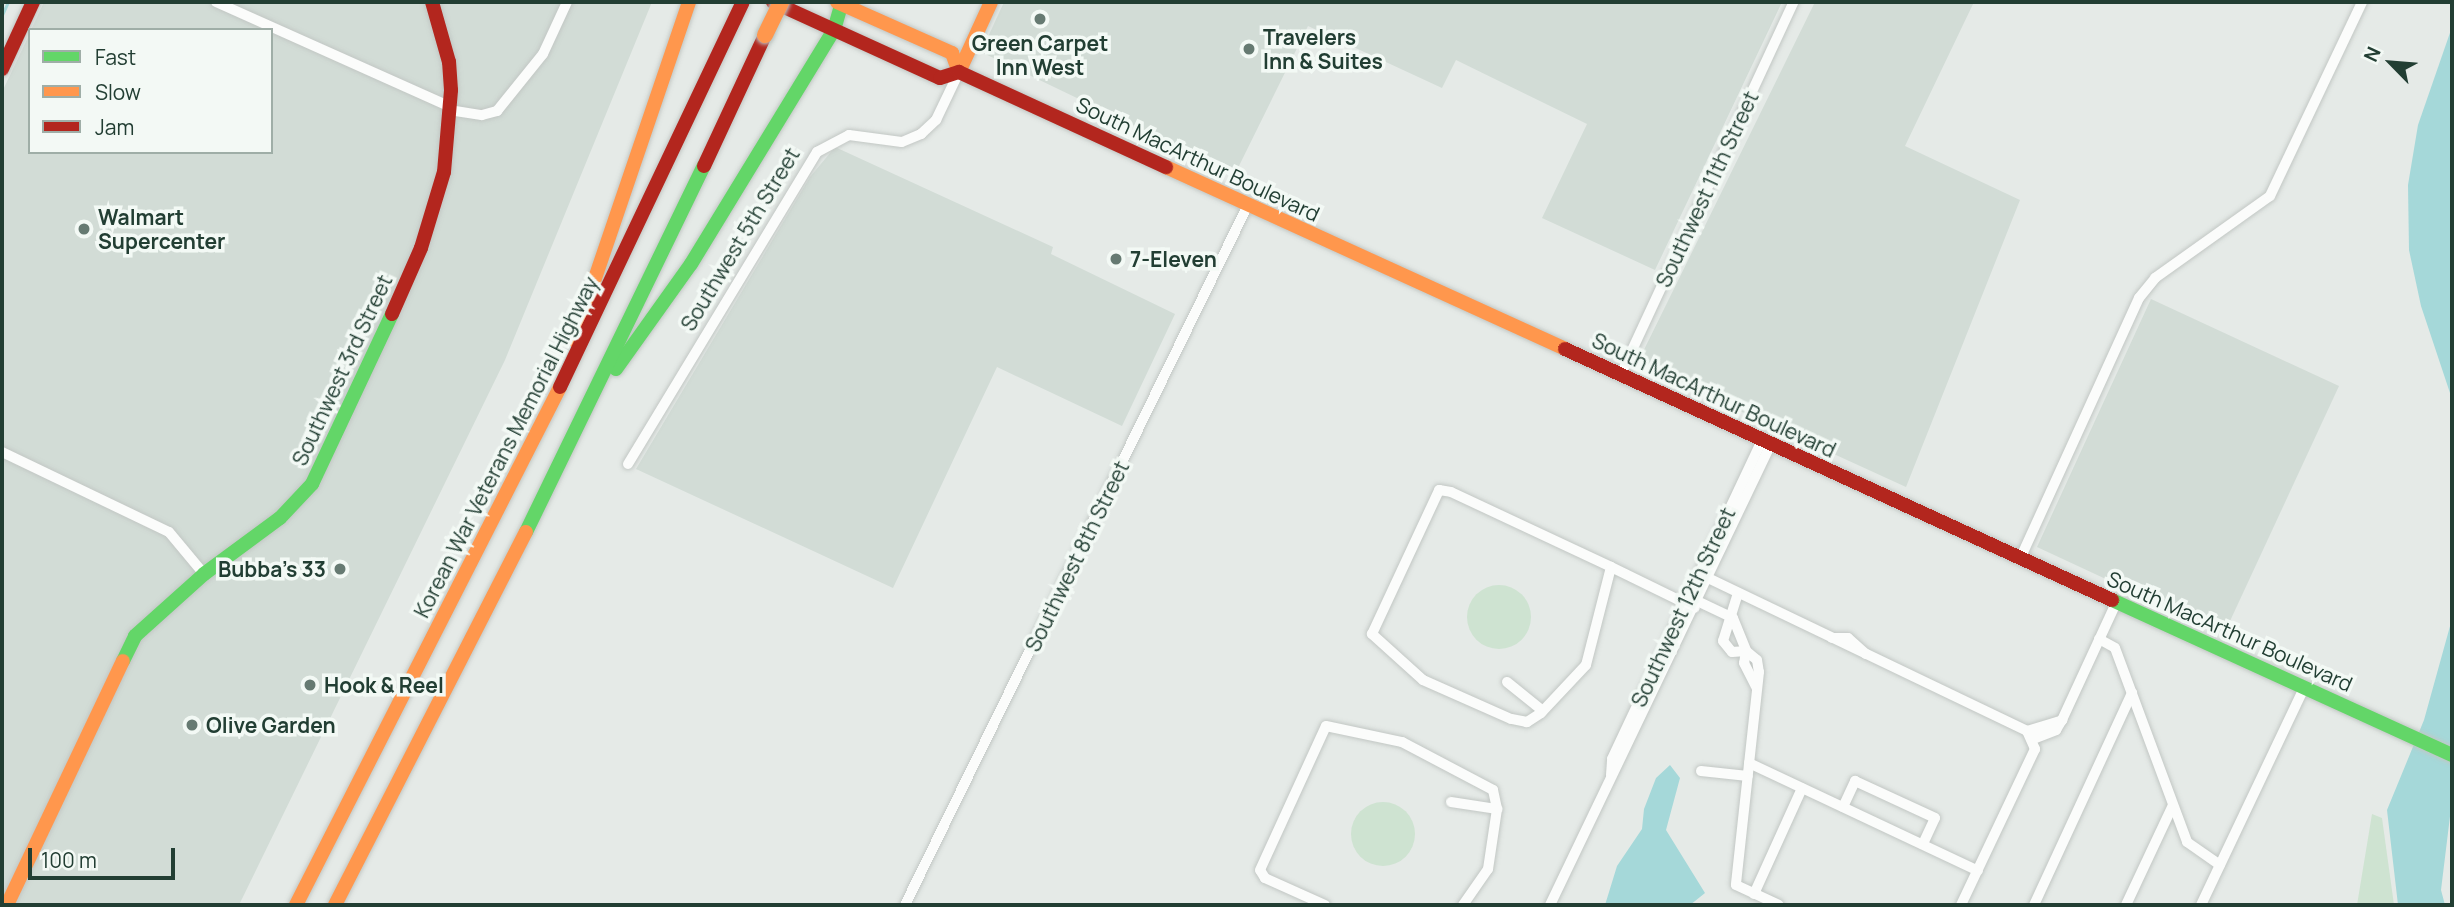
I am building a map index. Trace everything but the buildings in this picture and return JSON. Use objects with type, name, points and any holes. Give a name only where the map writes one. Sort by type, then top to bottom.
[{"type":"main road","points":[[2,69],[33,2]]},
{"type":"main road","name":"Southwest 3rd Street","points":[[7,905],[135,636],[204,574],[280,518],[318,471],[421,248],[443,172],[449,108],[449,62],[432,2]]},
{"type":"main road","points":[[559,390],[689,2]]},
{"type":"main road","name":"Korean War Veterans Memorial Highway","points":[[296,905],[559,390],[743,2]]},
{"type":"main road","name":"South MacArthur Boulevard","points":[[773,2],[940,78],[959,72],[2452,755]]},
{"type":"main road","points":[[335,905],[595,397],[781,2]]},
{"type":"main road","points":[[595,397],[691,264],[834,30],[840,2]]},
{"type":"main road","name":"South MacArthur Boulevard","points":[[840,2],[952,53],[959,72]]},
{"type":"main road","name":"Southwest 5th Street","points":[[959,72],[991,2]]},
{"type":"street","points":[[216,2],[449,108],[482,115],[497,111],[542,54],[567,2]]},
{"type":"street","name":"Southwest 11th Street","points":[[1620,376],[1794,2]]},
{"type":"street","points":[[2020,559],[2138,298],[2155,278],[2270,196],[2362,2]]},
{"type":"street","name":"Southwest 5th Street","points":[[628,464],[817,152],[849,135],[902,142],[921,134],[936,120],[959,72]]},
{"type":"street","name":"Southwest 8th Street","points":[[905,905],[1248,205]]},
{"type":"street","name":"Southwest 12th Street","points":[[1692,602],[1709,578],[1767,442]]},
{"type":"street","name":"Southwest 12th Street","points":[[1550,905],[1611,775],[1612,759],[1692,602],[1767,442]]},
{"type":"street","points":[[2,453],[169,532],[204,574]]},
{"type":"street","points":[[1611,567],[1586,665],[1543,711],[1519,722],[1423,680],[1375,640],[1372,626],[1439,491],[1733,618],[1746,651],[1744,663],[1758,688],[1736,885],[1779,905]]},
{"type":"street","points":[[1709,578],[1831,638],[1848,638],[1866,654],[2030,735],[2035,749],[1961,905]]},
{"type":"street","points":[[1738,593],[1727,615],[1723,640],[1732,652],[1746,651]]},
{"type":"street","points":[[2030,735],[2062,720],[2116,603]]},
{"type":"street","points":[[2099,639],[2115,648],[2191,849],[2220,865]]},
{"type":"street","points":[[1507,682],[1543,711]]},
{"type":"street","points":[[2201,905],[2304,688]]},
{"type":"street","points":[[2034,905],[2132,693]]},
{"type":"street","points":[[1325,905],[1265,878],[1260,870],[1325,726],[1402,742],[1488,784],[1497,809],[1488,869],[1463,905]]},
{"type":"street","points":[[1749,763],[1978,871]]},
{"type":"street","points":[[1701,771],[1748,776]]},
{"type":"street","points":[[1843,807],[1855,781],[1935,818],[1923,845]]},
{"type":"street","points":[[1754,894],[1802,788]]},
{"type":"street","points":[[1451,802],[1497,809]]},
{"type":"street","points":[[2126,905],[2173,805]]},
{"type":"shaded area","points":[[44,2],[652,2],[505,360],[239,905],[2,905],[2,92],[28,37],[28,154],[273,154],[273,28],[32,28]]},
{"type":"shaded area","points":[[1004,2],[1782,2],[1655,270],[1542,218],[1587,124],[1456,60],[1442,88],[1308,26],[1235,174],[981,52]]},
{"type":"shaded area","points":[[1815,2],[1974,2],[1905,146],[2020,200],[1906,487],[1637,364]]},
{"type":"shaded area","points":[[835,147],[1053,247],[1051,254],[1175,314],[1122,426],[997,367],[893,588],[636,469],[810,177]]},
{"type":"shaded area","points":[[2151,299],[2339,386],[2224,634],[2037,547]]},
{"type":"green space","points":[[1499,585],[1517,591],[1525,599],[1531,617],[1525,635],[1517,643],[1499,649],[1481,643],[1473,635],[1467,617],[1473,599],[1481,591]]},
{"type":"green space","points":[[1383,802],[1401,808],[1409,816],[1415,834],[1409,852],[1401,860],[1383,866],[1365,860],[1357,852],[1351,834],[1357,816],[1365,808]]},
{"type":"green space","points":[[2372,814],[2382,818],[2394,905],[2357,905]]},
{"type":"water","points":[[2452,27],[2452,399],[2421,306],[2409,250],[2408,185],[2418,125]]},
{"type":"water","points":[[2452,619],[2452,800],[2441,890],[2445,905],[2398,905],[2387,810],[2424,720]]},
{"type":"water","points":[[1670,765],[1680,778],[1666,830],[1705,893],[1690,905],[1605,905],[1617,866],[1642,829],[1644,809],[1656,778]]},
{"type":"waterway","points":[[2,15],[8,2]]},
{"type":"traffic: fast","points":[[616,369],[691,264],[834,30],[842,2]]},
{"type":"traffic: fast","points":[[526,532],[704,166]]},
{"type":"traffic: fast","points":[[123,661],[135,636],[204,574],[280,518],[312,484],[392,314]]},
{"type":"traffic: fast","points":[[2112,600],[2452,755]]},
{"type":"traffic: slow","points":[[574,340],[689,2]]},
{"type":"traffic: slow","points":[[765,35],[781,2]]},
{"type":"traffic: slow","points":[[837,2],[952,53],[959,72]]},
{"type":"traffic: slow","points":[[959,72],[991,2]]},
{"type":"traffic: slow","points":[[1166,167],[1565,349]]},
{"type":"traffic: slow","points":[[296,905],[560,387]]},
{"type":"traffic: slow","points":[[335,905],[526,532]]},
{"type":"traffic: slow","points":[[7,905],[123,661]]},
{"type":"traffic: jam","points":[[2,69],[33,2]]},
{"type":"traffic: jam","points":[[392,314],[421,248],[444,172],[451,90],[449,62],[432,2]]},
{"type":"traffic: jam","points":[[560,387],[743,2]]},
{"type":"traffic: jam","points":[[773,2],[940,78],[959,72],[1166,167]]},
{"type":"traffic: jam","points":[[704,166],[765,35]]},
{"type":"traffic: jam","points":[[1565,349],[2112,600]]},
{"type":"place","name":"Green Carpet Inn West","points":[[1040,19]]},
{"type":"place","name":"Travelers Inn & Suites","points":[[1249,49]]},
{"type":"place","name":"Walmart Supercenter","points":[[84,229]]},
{"type":"place","name":"7-Eleven","points":[[1116,259]]},
{"type":"place","name":"Bubba's 33","points":[[340,569]]},
{"type":"place","name":"Hook & Reel","points":[[310,685]]},
{"type":"place","name":"Olive Garden","points":[[192,725]]}]
